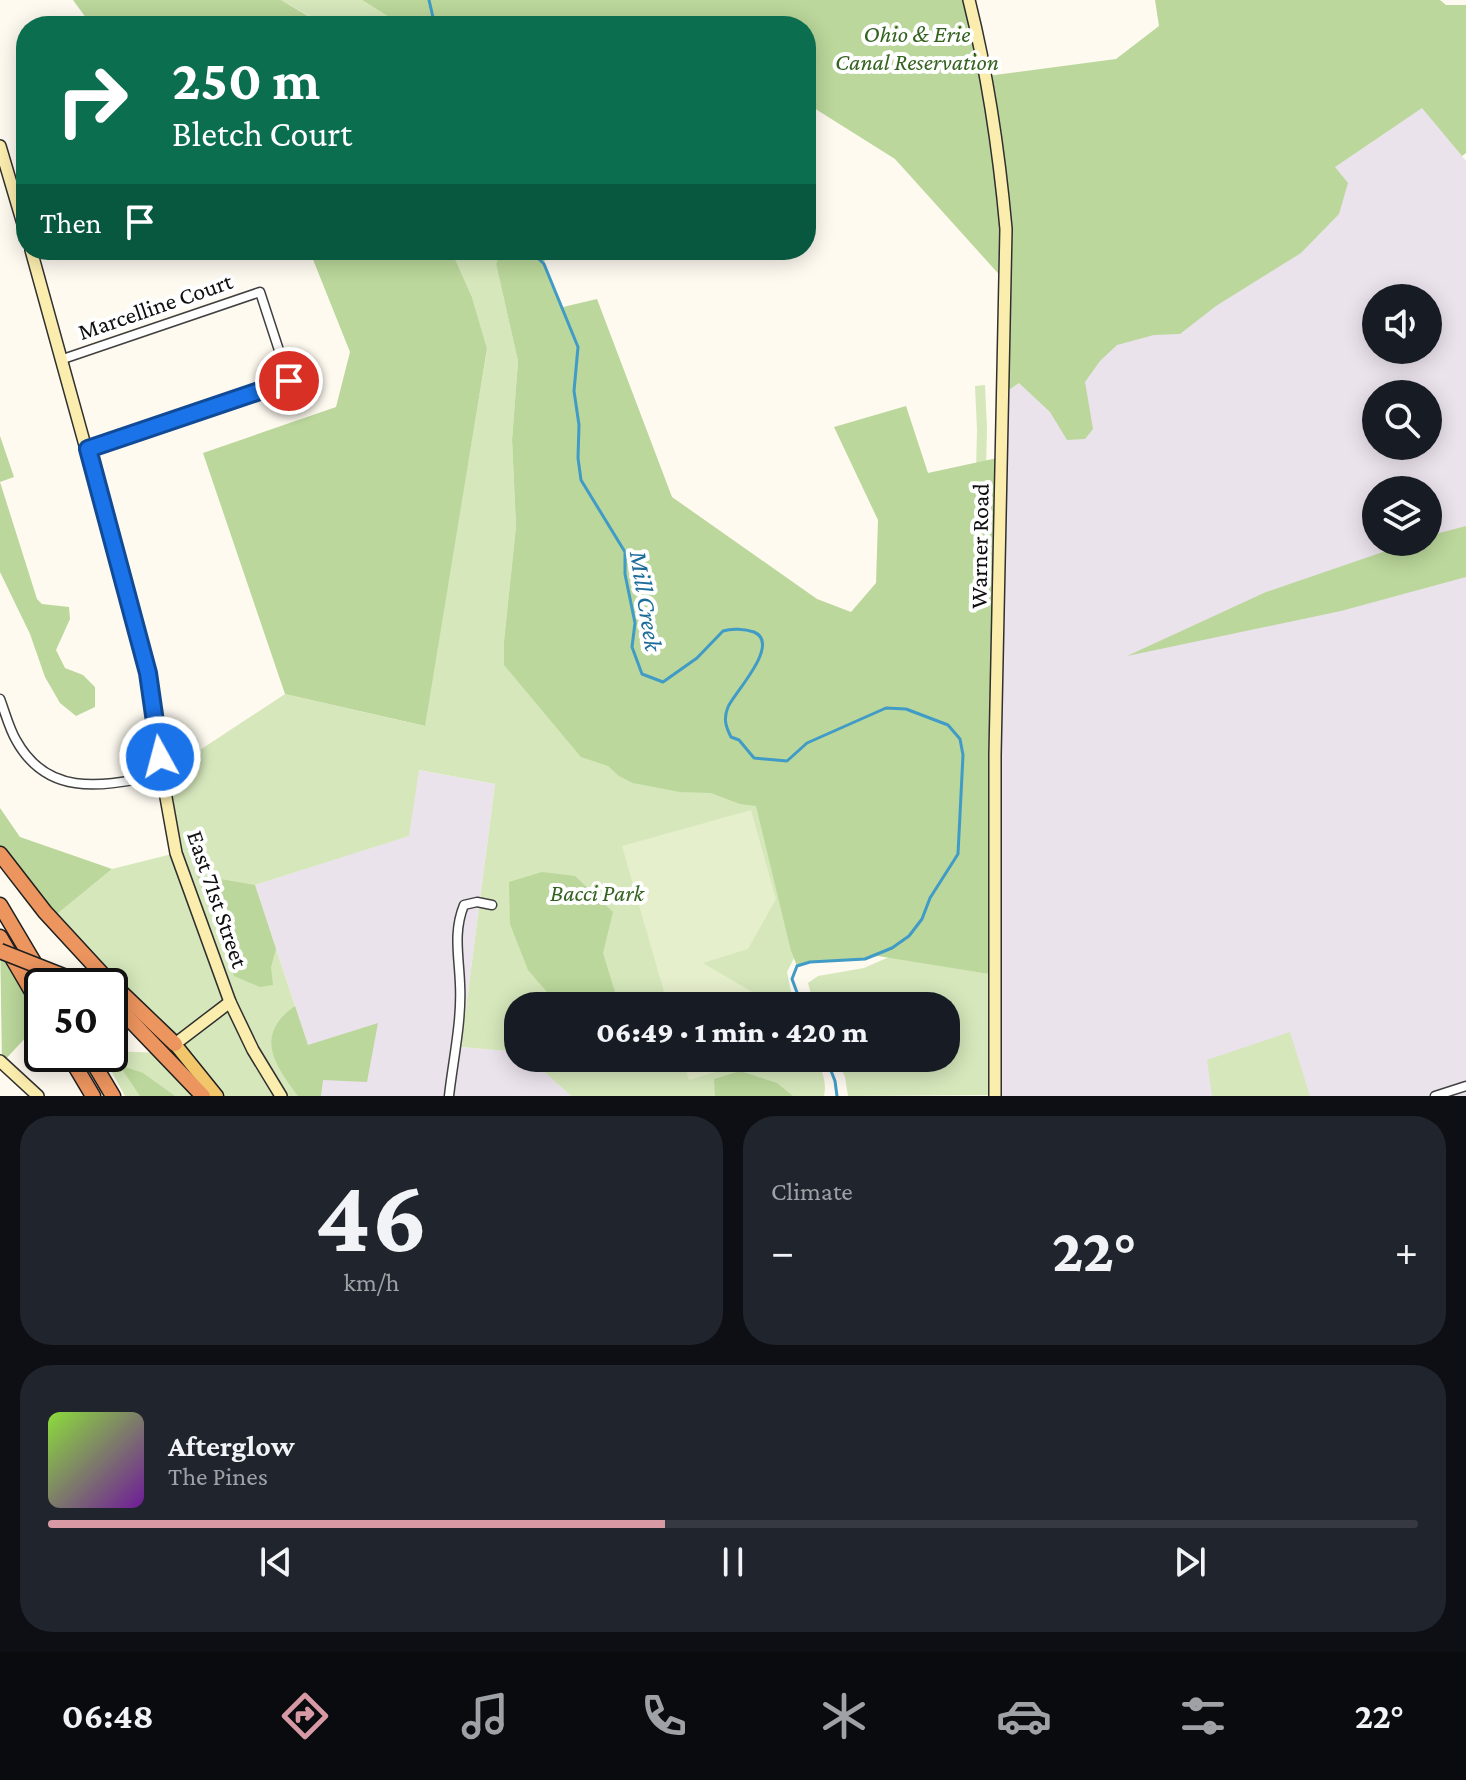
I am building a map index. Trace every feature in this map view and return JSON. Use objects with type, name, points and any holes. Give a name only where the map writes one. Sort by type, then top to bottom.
[{"type":"highway","points":[[0,854],[45,912],[104,976],[175,1044]]},
{"type":"highway","points":[[0,905],[37,968]]},
{"type":"highway","points":[[0,937],[24,978]]},
{"type":"highway","points":[[0,951],[43,968]]},
{"type":"highway","points":[[128,1018],[203,1096]]},
{"type":"highway","points":[[79,1072],[93,1096]]},
{"type":"highway","points":[[99,1072],[113,1096]]},
{"type":"main road","name":"Warner Road","points":[[969,0],[998,143],[1006,229],[995,755],[995,1096]]},
{"type":"main road","points":[[0,146],[5,180],[16,207]]},
{"type":"main road","name":"East 71st Street","points":[[34,260],[148,673],[176,853],[230,1002],[253,1050],[281,1096]]},
{"type":"main road","name":"East 71st Street","points":[[175,1044],[230,1002]]},
{"type":"main road","points":[[175,1044],[217,1096]]},
{"type":"main road","points":[[0,1061],[38,1096]]},
{"type":"street","name":"Marcelline Court","points":[[63,359],[260,292],[289,381],[88,449]]},
{"type":"street","points":[[0,699],[16,740],[32,761],[55,779],[89,786],[162,775]]},
{"type":"street","points":[[449,1096],[461,986],[456,942],[461,912],[464,905],[477,902],[492,905]]},
{"type":"street","points":[[1435,1096],[1466,1086]]},
{"type":"shaded area","points":[[1422,107],[1466,161],[1466,1096],[995,1096],[1003,394]]},
{"type":"shaded area","points":[[418,770],[495,784],[461,1047],[504,1051],[504,1072],[544,1072],[571,1096],[310,1096],[314,1064],[255,885],[408,836]]},
{"type":"green space","points":[[73,0],[281,0],[308,16],[85,16]]},
{"type":"green space","points":[[281,0],[362,0],[388,16],[309,16]]},
{"type":"green space","name":"Ohio & Erie Canal Reservation","points":[[362,0],[969,0],[987,76],[1116,59],[1159,26],[1155,0],[1440,0],[1446,5],[1466,5],[1466,153],[1462,156],[1422,108],[1335,167],[1348,183],[1339,214],[1301,253],[1216,306],[1180,334],[1154,335],[1117,345],[1085,382],[1093,429],[1085,439],[1067,440],[1050,412],[1019,383],[1003,394],[1005,281],[895,159],[816,109],[816,16],[388,16]]},
{"type":"green space","points":[[313,260],[455,260],[472,297],[487,349],[425,726],[285,694],[203,453],[336,407],[350,352]]},
{"type":"green space","name":"Bacci Park","points":[[455,260],[498,260],[496,264],[518,361],[512,440],[516,526],[504,665],[972,641],[977,430],[975,386],[985,385],[987,429],[981,679],[791,951],[794,958],[787,972],[791,992],[504,992],[504,1051],[461,1047],[495,784],[419,770],[409,836],[255,885],[314,1064],[310,1096],[217,1096],[128,1001],[128,968],[97,968],[51,919],[112,869],[176,853],[162,775],[285,694],[424,726],[487,350],[472,297]]},
{"type":"green space","points":[[498,260],[545,260],[563,307],[597,299],[672,497],[817,599],[851,612],[876,583],[878,520],[834,427],[906,406],[928,473],[1002,457],[995,975],[878,956],[797,966],[756,806],[740,804],[711,793],[680,792],[633,783],[608,766],[581,757],[504,665],[516,526],[512,440],[518,361],[496,264]]},
{"type":"green space","points":[[0,436],[14,477],[0,482]]},
{"type":"green space","points":[[0,482],[37,599],[42,604],[69,607],[70,619],[56,650],[65,668],[83,675],[95,687],[95,707],[76,716],[60,703],[45,677],[30,634],[0,572]]},
{"type":"green space","points":[[1466,526],[1466,577],[1341,611],[1127,656],[1266,592],[1371,556],[1442,556],[1442,532]]},
{"type":"green space","points":[[0,808],[20,837],[112,869],[51,919],[0,854]]},
{"type":"green space","points":[[751,810],[776,899],[748,949],[703,963],[752,992],[664,992],[622,846]]},
{"type":"green space","points":[[542,872],[575,876],[613,912],[603,953],[615,992],[547,992],[528,970],[510,924],[509,882]]},
{"type":"green space","points":[[197,875],[255,885],[276,949],[271,967],[273,985],[260,987],[234,976]]},
{"type":"green space","points":[[0,937],[24,978],[24,1039],[2,1063]]},
{"type":"green space","points":[[889,957],[995,975],[995,1095],[848,1096],[843,1072],[960,1072],[960,992],[810,992],[808,983],[818,976],[864,968]]},
{"type":"green space","points":[[295,1006],[308,1045],[378,1023],[367,1082],[323,1080],[321,1096],[298,1096],[282,1073],[272,1050],[275,1028]]},
{"type":"green space","points":[[1290,1032],[1310,1096],[1212,1096],[1207,1060]]},
{"type":"green space","points":[[128,1052],[163,1053],[203,1096],[125,1096],[112,1072],[128,1072]]},
{"type":"green space","points":[[128,1068],[143,1073],[175,1096],[140,1096],[124,1072],[128,1072]]},
{"type":"green space","points":[[544,1072],[822,1072],[825,1091],[824,1096],[571,1096]]},
{"type":"green space","points":[[686,1072],[715,1072],[689,1080]]},
{"type":"green space","points":[[743,1072],[777,1083],[793,1096],[715,1096],[714,1079]]},
{"type":"waterway","name":"Mill Creek","points":[[429,0],[433,16]]},
{"type":"waterway","name":"Mill Creek","points":[[540,260],[578,347],[574,391],[581,480],[625,552],[625,574],[635,623],[632,647],[642,674],[663,682],[697,658],[723,631],[747,630],[761,638],[762,647],[753,669],[728,707],[725,719],[731,737],[739,740],[754,758],[787,761],[807,743],[886,708],[906,709],[948,725],[960,739],[963,755],[958,854],[930,898],[922,919],[909,936],[892,948],[865,959],[810,962],[797,966],[792,979],[797,992]]},
{"type":"waterway","name":"Mill Creek","points":[[831,1072],[837,1096]]},
{"type":"route","points":[[160,757],[148,673],[88,449],[289,381]]}]
